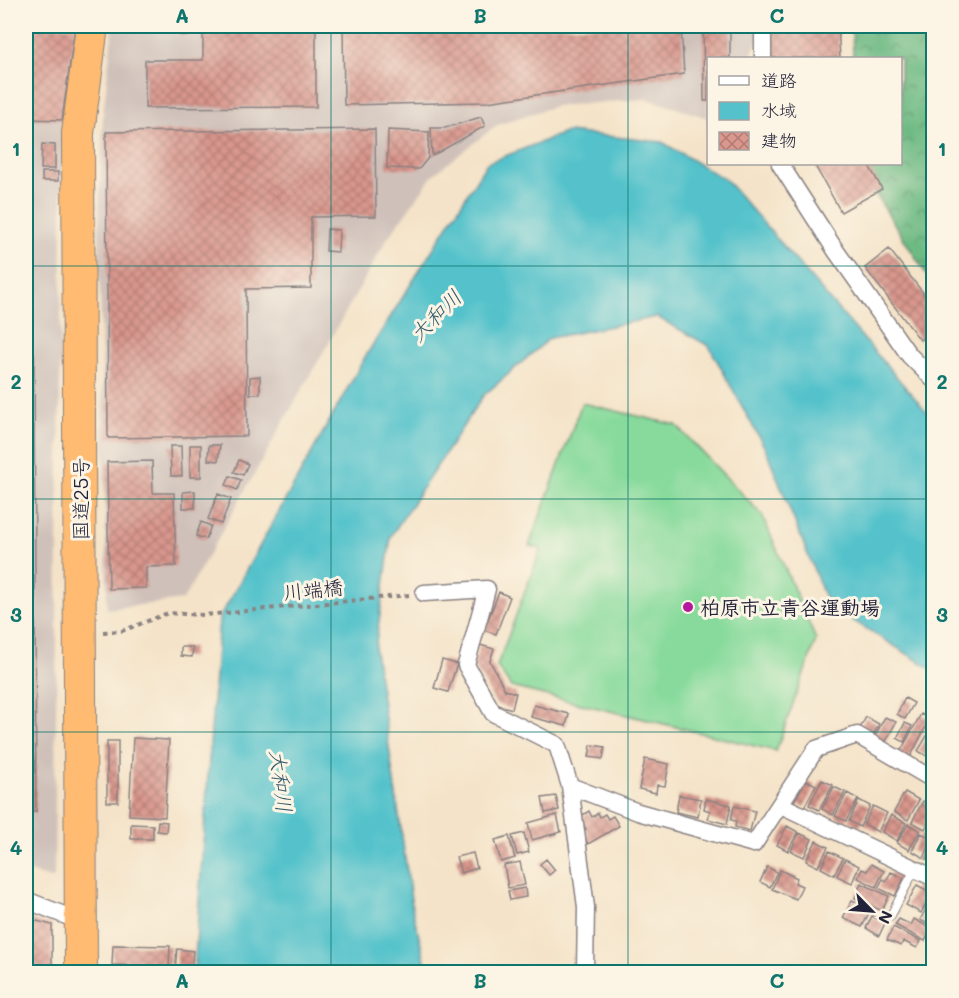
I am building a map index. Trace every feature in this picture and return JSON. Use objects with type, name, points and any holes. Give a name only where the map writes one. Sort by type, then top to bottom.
[{"type":"highway","name":"国道25号","points":[[81,972],[78,133],[92,26]]},
{"type":"street","points":[[763,26],[763,57]]},
{"type":"street","points":[[781,165],[836,251],[902,345],[933,380]]},
{"type":"street","points":[[424,593],[487,589],[466,665],[493,713],[557,745],[570,786],[586,907],[585,972]]},
{"type":"street","points":[[570,786],[638,812],[754,844],[816,749],[857,735],[933,780]]},
{"type":"street","points":[[781,805],[933,878]]},
{"type":"street","points":[[26,900],[69,917],[82,910]]},
{"type":"lane","points":[[890,916],[915,869]]},
{"type":"path","name":"川端橋","points":[[81,633],[122,631],[168,613],[205,615],[424,593]]},
{"type":"shaded area","points":[[26,26],[78,26],[63,134],[54,879],[26,871]]},
{"type":"shaded area","points":[[113,26],[757,26],[758,37],[750,57],[707,57],[707,118],[647,99],[555,106],[497,125],[433,175],[387,239],[183,600],[107,609],[99,224],[103,115]]},
{"type":"green space","points":[[852,26],[933,26],[933,285],[857,165],[902,165],[902,57],[853,57]]},
{"type":"green space","points":[[582,403],[676,425],[762,515],[816,640],[776,751],[511,687],[497,666],[541,549],[529,546]]},
{"type":"water","name":"大和川","points":[[567,132],[662,142],[726,180],[933,419],[933,670],[828,605],[767,452],[709,346],[657,317],[550,338],[483,396],[391,536],[375,650],[413,913],[428,972],[194,972],[219,619],[364,359],[487,163]]},
{"type":"building","points":[[26,26],[75,26],[62,120],[26,119]]},
{"type":"building","points":[[180,26],[190,26],[190,35],[180,35]]},
{"type":"building","points":[[203,26],[316,26],[316,107],[145,108],[145,60],[203,60]]},
{"type":"building","points":[[343,26],[681,26],[684,74],[487,102],[344,105]]},
{"type":"building","points":[[703,26],[730,26],[730,57],[707,57],[707,101],[704,101]]},
{"type":"building","points":[[769,26],[838,26],[840,57],[770,57]]},
{"type":"building","points":[[481,117],[485,126],[432,156],[431,128],[445,128]]},
{"type":"building","points":[[375,129],[376,216],[311,217],[311,288],[246,289],[247,436],[108,438],[106,132]]},
{"type":"building","points":[[388,130],[429,132],[428,158],[419,169],[387,168]]},
{"type":"building","points":[[42,144],[55,145],[55,169],[41,169]]},
{"type":"building","points":[[26,153],[28,153],[27,180],[26,180]]},
{"type":"building","points":[[815,165],[869,165],[882,189],[841,212]]},
{"type":"building","points":[[42,172],[58,172],[58,181],[42,181]]},
{"type":"building","points":[[327,229],[339,230],[338,252],[326,251]]},
{"type":"building","points":[[889,249],[934,307],[934,329],[920,340],[865,268]]},
{"type":"building","points":[[26,355],[34,355],[36,812],[26,812]]},
{"type":"building","points":[[260,376],[260,394],[250,394],[250,377]]},
{"type":"building","points":[[190,445],[201,445],[201,477],[190,477]]},
{"type":"building","points":[[209,445],[220,445],[218,461],[208,460]]},
{"type":"building","points":[[170,446],[181,446],[182,476],[171,476]]},
{"type":"building","points":[[239,460],[248,464],[243,475],[234,472]]},
{"type":"building","points":[[152,461],[153,493],[174,493],[176,566],[146,567],[146,588],[109,589],[107,462]]},
{"type":"building","points":[[230,476],[241,480],[237,490],[226,485]]},
{"type":"building","points":[[195,491],[195,508],[183,508],[183,492]]},
{"type":"building","points":[[218,494],[231,499],[221,524],[208,519]]},
{"type":"building","points":[[201,522],[211,526],[206,539],[196,536]]},
{"type":"building","points":[[499,592],[510,597],[496,634],[484,630]]},
{"type":"building","points":[[480,645],[494,649],[490,661],[505,690],[516,693],[512,709],[496,704],[474,665]]},
{"type":"building","points":[[181,647],[193,647],[192,657],[181,656]]},
{"type":"building","points":[[442,660],[457,664],[448,692],[434,688]]},
{"type":"building","points":[[905,698],[914,703],[905,719],[897,714]]},
{"type":"building","points":[[534,705],[569,714],[566,726],[531,717]]},
{"type":"building","points":[[921,714],[930,719],[908,761],[898,756]]},
{"type":"building","points":[[866,717],[879,724],[871,739],[858,732]]},
{"type":"building","points":[[885,717],[896,722],[883,747],[872,742]]},
{"type":"building","points":[[905,723],[912,726],[904,742],[897,738]]},
{"type":"building","points":[[934,724],[934,760],[918,751]]},
{"type":"building","points":[[133,738],[169,740],[165,817],[129,815]]},
{"type":"building","points":[[107,741],[118,741],[118,802],[107,802]]},
{"type":"building","points":[[591,745],[605,747],[603,759],[589,757]]},
{"type":"building","points":[[645,759],[669,764],[665,786],[657,785],[656,793],[639,789]]},
{"type":"building","points":[[806,780],[816,785],[804,807],[794,802]]},
{"type":"building","points":[[822,780],[833,785],[819,810],[809,805]]},
{"type":"building","points":[[834,787],[845,792],[833,815],[822,809]]},
{"type":"building","points":[[905,792],[919,800],[908,820],[894,812]]},
{"type":"building","points":[[847,793],[858,799],[846,821],[835,816]]},
{"type":"building","points":[[679,795],[701,799],[698,817],[676,812]]},
{"type":"building","points":[[556,796],[559,810],[545,813],[542,798]]},
{"type":"building","points":[[706,799],[731,805],[727,824],[708,819],[710,811],[704,809]]},
{"type":"building","points":[[859,800],[870,806],[860,827],[849,821]]},
{"type":"building","points":[[923,801],[934,807],[934,812],[925,829],[912,822]]},
{"type":"building","points":[[734,806],[755,811],[750,831],[735,827],[736,821],[731,820]]},
{"type":"building","points":[[873,806],[887,813],[878,832],[864,824]]},
{"type":"building","points":[[589,811],[592,817],[598,813],[600,817],[605,814],[608,819],[613,816],[619,826],[588,844],[581,832],[586,829],[579,817]]},
{"type":"building","points":[[557,815],[561,832],[532,840],[528,823]]},
{"type":"building","points":[[891,815],[906,823],[897,841],[882,832]]},
{"type":"building","points":[[158,821],[167,822],[166,832],[157,831]]},
{"type":"building","points":[[934,822],[934,836],[928,833]]},
{"type":"building","points":[[131,824],[153,825],[153,839],[131,839]]},
{"type":"building","points":[[908,824],[920,831],[909,850],[897,843]]},
{"type":"building","points":[[787,826],[798,832],[788,851],[777,845]]},
{"type":"building","points":[[524,833],[529,852],[517,855],[512,836]]},
{"type":"building","points":[[799,833],[812,839],[804,857],[791,851]]},
{"type":"building","points":[[921,833],[933,839],[924,858],[912,851]]},
{"type":"building","points":[[509,836],[515,858],[501,862],[495,840]]},
{"type":"building","points":[[816,841],[828,847],[818,867],[806,861]]},
{"type":"building","points":[[934,844],[934,862],[926,859]]},
{"type":"building","points":[[829,851],[843,858],[834,875],[821,868]]},
{"type":"building","points":[[473,853],[477,868],[461,873],[456,857]]},
{"type":"building","points":[[546,859],[555,870],[549,875],[540,864]]},
{"type":"building","points":[[845,859],[859,866],[852,883],[837,876]]},
{"type":"building","points":[[520,862],[525,885],[508,888],[504,865]]},
{"type":"building","points":[[871,864],[884,871],[876,887],[858,878],[862,869],[867,871]]},
{"type":"building","points":[[767,867],[777,872],[770,887],[760,882]]},
{"type":"building","points":[[780,870],[797,878],[795,883],[802,886],[796,899],[772,889]]},
{"type":"building","points":[[891,872],[904,878],[895,896],[878,888]]},
{"type":"building","points":[[861,883],[889,896],[882,911],[855,898]]},
{"type":"building","points":[[917,885],[932,893],[921,913],[906,905]]},
{"type":"building","points":[[525,888],[526,897],[510,900],[508,891]]},
{"type":"building","points":[[852,900],[871,909],[862,927],[843,918]]},
{"type":"building","points":[[930,902],[934,903],[934,927],[920,920]]},
{"type":"building","points":[[872,916],[885,923],[879,936],[866,928]]},
{"type":"building","points":[[26,918],[52,925],[52,972],[26,972]]},
{"type":"building","points":[[899,919],[911,925],[914,919],[932,929],[925,941],[895,925]]},
{"type":"building","points":[[893,927],[921,941],[917,948],[903,941],[901,946],[887,940]]},
{"type":"building","points":[[113,945],[170,946],[169,967],[112,965]]},
{"type":"building","points":[[177,949],[193,951],[191,972],[175,972]]},
{"type":"place","name":"柏原市立青谷運動場","points":[[688,607]]}]
